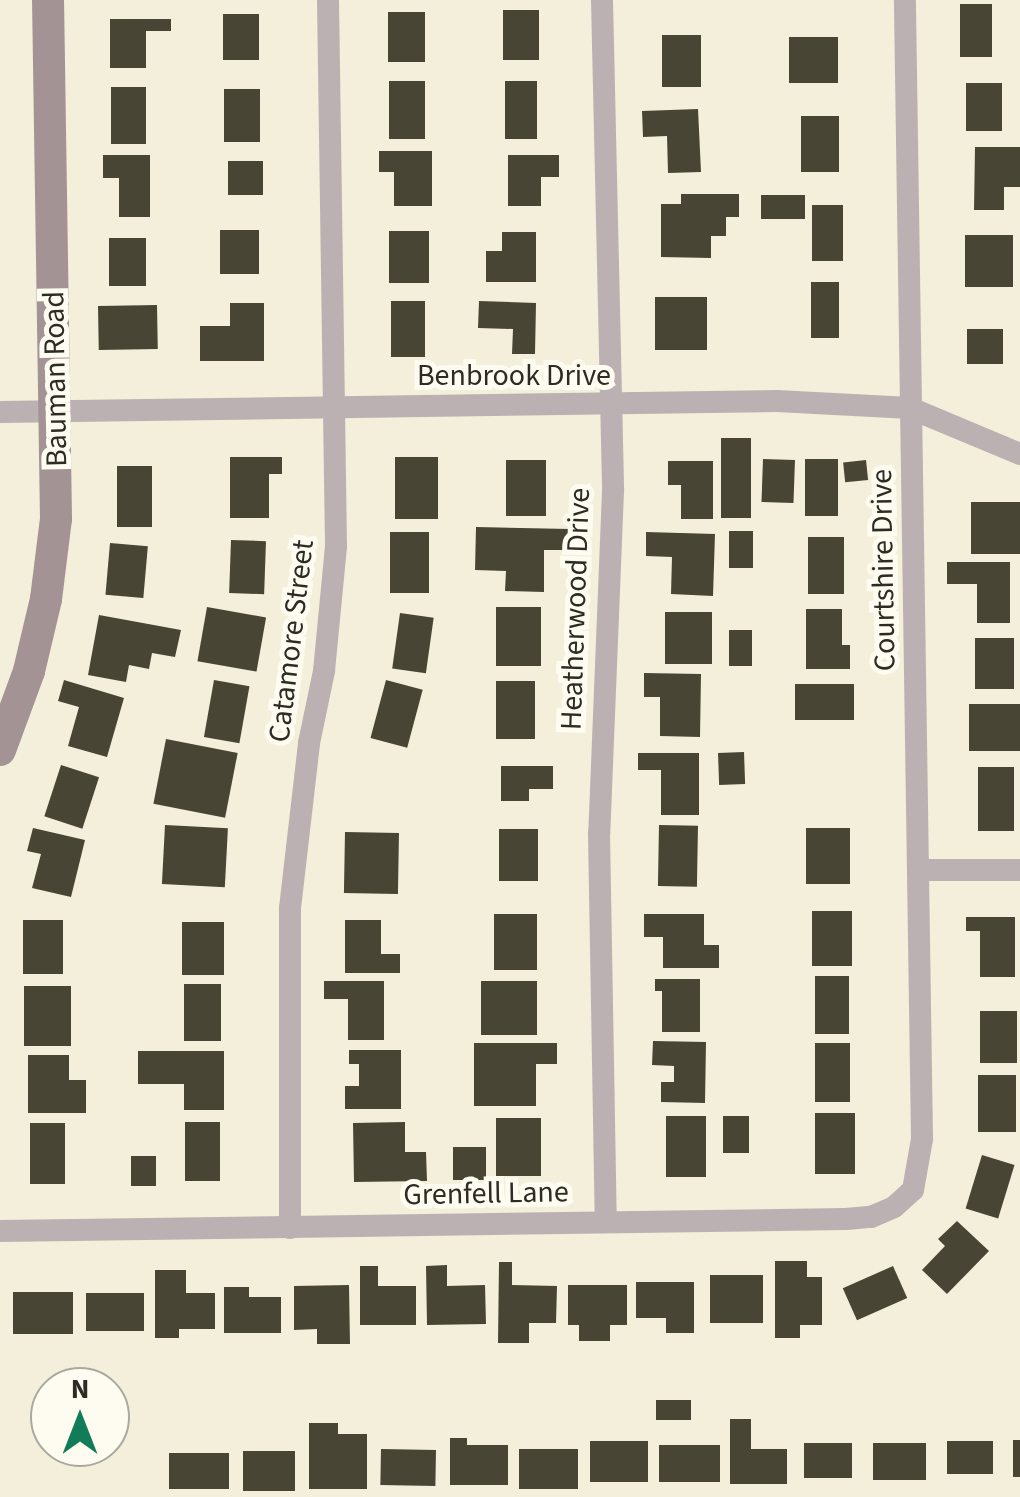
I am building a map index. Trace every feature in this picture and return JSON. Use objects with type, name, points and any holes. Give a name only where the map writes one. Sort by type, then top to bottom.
[{"type":"street","name":"Bauman Road","points":[[2,737],[29,671],[46,599],[56,519],[58,412],[48,0]]},
{"type":"street","name":"Catamore Street","points":[[290,1228],[290,908],[309,743],[332,602],[336,408],[328,0]]},
{"type":"street","name":"Heatherwood Drive","points":[[602,0],[612,581],[599,833],[606,1221]]},
{"type":"street","name":"Courtshire Drive","points":[[905,0],[922,1138]]},
{"type":"street","name":"Benbrook Drive","points":[[0,412],[777,401],[910,408],[1020,454]]},
{"type":"street","points":[[919,870],[1020,870]]},
{"type":"street","name":"Grenfell Lane","points":[[0,1231],[871,1217],[894,1208],[913,1190],[922,1138]]},
{"type":"building","points":[[960,4],[992,4],[992,57],[960,57]]},
{"type":"building","points":[[503,10],[539,10],[539,60],[503,60]]},
{"type":"building","points":[[388,12],[425,12],[425,62],[388,62]]},
{"type":"building","points":[[223,14],[259,14],[259,60],[223,60]]},
{"type":"building","points":[[110,19],[171,19],[171,31],[146,31],[146,68],[110,68]]},
{"type":"building","points":[[662,35],[701,35],[701,87],[662,87]]},
{"type":"building","points":[[789,37],[838,37],[838,83],[789,83]]},
{"type":"building","points":[[389,81],[425,81],[425,139],[389,139]]},
{"type":"building","points":[[505,81],[537,81],[537,139],[505,139]]},
{"type":"building","points":[[966,83],[1002,83],[1002,131],[966,131]]},
{"type":"building","points":[[111,87],[146,87],[146,144],[111,144]]},
{"type":"building","points":[[224,89],[260,89],[260,142],[224,142]]},
{"type":"building","points":[[698,109],[701,172],[668,173],[667,136],[643,137],[642,111]]},
{"type":"building","points":[[801,116],[839,116],[839,172],[801,172]]},
{"type":"building","points":[[975,147],[1020,147],[1020,187],[1004,187],[1004,210],[974,210]]},
{"type":"building","points":[[379,151],[432,151],[432,206],[394,206],[394,172],[379,172]]},
{"type":"building","points":[[103,155],[150,155],[150,217],[119,217],[119,178],[103,178]]},
{"type":"building","points":[[508,155],[559,155],[559,177],[541,177],[541,206],[508,206]]},
{"type":"building","points":[[228,161],[263,161],[263,195],[228,195]]},
{"type":"building","points":[[681,194],[739,194],[739,217],[726,217],[726,236],[711,236],[711,258],[661,257],[661,204],[681,204]]},
{"type":"building","points":[[761,195],[805,195],[805,219],[761,219]]},
{"type":"building","points":[[812,205],[843,205],[843,261],[812,261]]},
{"type":"building","points":[[220,230],[259,230],[259,274],[220,274]]},
{"type":"building","points":[[389,231],[429,231],[429,283],[389,283]]},
{"type":"building","points":[[502,232],[536,232],[536,282],[486,282],[486,251],[502,251]]},
{"type":"building","points":[[965,235],[1013,235],[1013,287],[965,287]]},
{"type":"building","points":[[109,238],[146,238],[146,286],[109,286]]},
{"type":"building","points":[[811,282],[839,282],[839,338],[811,338]]},
{"type":"building","points":[[655,297],[707,297],[707,350],[655,350]]},
{"type":"building","points":[[391,301],[425,301],[425,357],[391,357]]},
{"type":"building","points":[[479,301],[536,303],[535,354],[512,354],[513,329],[478,328]]},
{"type":"building","points":[[230,303],[264,303],[264,361],[200,361],[200,326],[230,326]]},
{"type":"building","points":[[157,305],[158,349],[99,350],[98,306]]},
{"type":"building","points":[[967,329],[1003,329],[1003,364],[967,364]]},
{"type":"building","points":[[721,438],[751,438],[751,518],[721,518]]},
{"type":"building","points":[[230,457],[282,457],[282,474],[269,474],[269,518],[230,518]]},
{"type":"building","points":[[395,457],[438,457],[438,519],[395,519]]},
{"type":"building","points":[[763,459],[795,460],[793,503],[761,502]]},
{"type":"building","points":[[805,459],[838,459],[838,516],[805,516]]},
{"type":"building","points":[[506,460],[546,460],[546,516],[506,516]]},
{"type":"building","points":[[866,460],[868,480],[845,482],[843,462]]},
{"type":"building","points":[[668,461],[713,461],[713,519],[681,519],[681,485],[668,485]]},
{"type":"building","points":[[117,466],[152,466],[152,527],[117,527]]},
{"type":"building","points":[[971,502],[1020,502],[1020,554],[971,554]]},
{"type":"building","points":[[476,527],[570,529],[569,550],[544,550],[544,592],[505,591],[506,571],[475,570]]},
{"type":"building","points":[[729,531],[753,531],[753,568],[729,568]]},
{"type":"building","points":[[390,532],[429,532],[429,593],[390,593]]},
{"type":"building","points":[[646,532],[715,534],[713,596],[671,594],[672,557],[646,556]]},
{"type":"building","points":[[808,537],[844,537],[844,594],[808,594]]},
{"type":"building","points":[[231,540],[266,541],[264,594],[229,593]]},
{"type":"building","points":[[110,543],[148,546],[143,598],[105,595]]},
{"type":"building","points":[[947,562],[1010,562],[1010,623],[977,623],[977,584],[947,584]]},
{"type":"building","points":[[207,607],[266,617],[257,672],[197,661]]},
{"type":"building","points":[[496,607],[541,607],[541,666],[496,666]]},
{"type":"building","points":[[806,609],[842,609],[842,645],[850,645],[850,669],[806,669]]},
{"type":"building","points":[[665,612],[712,612],[712,664],[665,664]]},
{"type":"building","points":[[400,613],[434,618],[426,673],[392,668]]},
{"type":"building","points":[[99,615],[181,630],[175,657],[152,653],[149,669],[129,665],[126,682],[88,675]]},
{"type":"building","points":[[729,630],[752,630],[752,666],[729,666]]},
{"type":"building","points":[[975,638],[1014,638],[1014,689],[975,689]]},
{"type":"building","points":[[644,673],[701,674],[700,737],[660,736],[660,697],[644,697]]},
{"type":"building","points":[[64,680],[124,698],[107,757],[68,746],[79,707],[58,701]]},
{"type":"building","points":[[214,680],[249,686],[239,743],[204,737]]},
{"type":"building","points":[[386,680],[423,690],[407,748],[370,738]]},
{"type":"building","points":[[496,681],[535,681],[535,739],[496,739]]},
{"type":"building","points":[[795,684],[854,684],[854,720],[795,720]]},
{"type":"building","points":[[969,704],[1020,704],[1020,751],[969,751]]},
{"type":"building","points":[[166,739],[238,753],[225,818],[153,804]]},
{"type":"building","points":[[744,752],[745,784],[719,785],[718,753]]},
{"type":"building","points":[[638,753],[699,753],[699,815],[661,815],[661,770],[638,770]]},
{"type":"building","points":[[61,765],[99,777],[82,829],[44,816]]},
{"type":"building","points":[[501,766],[553,766],[553,789],[529,789],[529,801],[501,801]]},
{"type":"building","points":[[978,767],[1014,767],[1014,831],[978,831]]},
{"type":"building","points":[[165,825],[228,828],[225,887],[162,884]]},
{"type":"building","points":[[659,825],[698,826],[697,887],[658,886]]},
{"type":"building","points":[[33,828],[85,840],[71,897],[32,888],[41,854],[27,851]]},
{"type":"building","points":[[806,828],[850,828],[850,884],[806,884]]},
{"type":"building","points":[[499,829],[538,829],[538,881],[499,881]]},
{"type":"building","points":[[345,832],[399,833],[398,894],[344,893]]},
{"type":"building","points":[[812,911],[852,911],[852,966],[812,966]]},
{"type":"building","points":[[494,914],[537,914],[537,970],[494,970]]},
{"type":"building","points":[[644,914],[704,914],[704,945],[719,945],[719,968],[663,968],[663,937],[644,937]]},
{"type":"building","points":[[966,917],[1015,917],[1015,977],[980,977],[980,931],[966,931]]},
{"type":"building","points":[[23,920],[63,920],[63,974],[23,974]]},
{"type":"building","points":[[345,920],[381,920],[381,954],[400,954],[400,973],[345,973]]},
{"type":"building","points":[[182,922],[224,922],[224,975],[182,975]]},
{"type":"building","points":[[815,976],[849,976],[849,1034],[815,1034]]},
{"type":"building","points":[[655,979],[700,979],[700,1032],[662,1032],[662,991],[655,991]]},
{"type":"building","points":[[324,981],[384,981],[384,1040],[348,1040],[348,999],[324,999]]},
{"type":"building","points":[[481,981],[537,981],[537,1035],[481,1035]]},
{"type":"building","points":[[184,984],[221,984],[221,1041],[184,1041]]},
{"type":"building","points":[[24,986],[71,986],[71,1046],[24,1046]]},
{"type":"building","points":[[980,1011],[1017,1011],[1017,1063],[980,1063]]},
{"type":"building","points":[[653,1041],[706,1042],[705,1103],[661,1102],[661,1082],[674,1082],[674,1066],[652,1065]]},
{"type":"building","points":[[474,1043],[557,1043],[557,1064],[536,1064],[536,1106],[474,1106]]},
{"type":"building","points":[[815,1043],[850,1043],[850,1102],[815,1102]]},
{"type":"building","points":[[349,1050],[401,1050],[401,1109],[345,1109],[345,1086],[359,1086],[359,1064],[349,1064]]},
{"type":"building","points":[[138,1051],[224,1051],[224,1110],[184,1110],[184,1084],[138,1084]]},
{"type":"building","points":[[28,1055],[69,1055],[69,1080],[86,1080],[86,1113],[28,1113]]},
{"type":"building","points":[[978,1075],[1016,1075],[1016,1132],[978,1132]]},
{"type":"building","points":[[815,1113],[855,1113],[855,1174],[815,1174]]},
{"type":"building","points":[[666,1116],[706,1116],[706,1177],[666,1177]]},
{"type":"building","points":[[723,1116],[749,1116],[749,1153],[723,1153]]},
{"type":"building","points":[[496,1118],[541,1118],[541,1176],[496,1176]]},
{"type":"building","points":[[185,1122],[220,1122],[220,1181],[185,1181]]},
{"type":"building","points":[[405,1122],[405,1152],[426,1152],[427,1181],[354,1182],[353,1123]]},
{"type":"building","points":[[30,1123],[65,1123],[65,1184],[30,1184]]},
{"type":"building","points":[[453,1147],[486,1147],[486,1180],[453,1180]]},
{"type":"building","points":[[982,1155],[1015,1165],[998,1218],[966,1209]]},
{"type":"building","points":[[131,1156],[156,1156],[156,1186],[131,1186]]},
{"type":"building","points":[[957,1221],[989,1251],[947,1294],[922,1270],[945,1246],[938,1239]]},
{"type":"building","points":[[775,1261],[807,1261],[807,1277],[822,1277],[822,1325],[800,1325],[800,1338],[775,1338]]},
{"type":"building","points":[[499,1262],[512,1262],[512,1285],[557,1286],[556,1323],[529,1323],[529,1343],[498,1343]]},
{"type":"building","points":[[447,1265],[447,1286],[485,1285],[486,1324],[427,1325],[426,1266]]},
{"type":"building","points":[[360,1266],[378,1266],[378,1286],[416,1286],[416,1325],[360,1325]]},
{"type":"building","points":[[893,1266],[907,1298],[857,1320],[843,1288]]},
{"type":"building","points":[[155,1270],[186,1270],[186,1293],[215,1293],[215,1329],[179,1329],[179,1338],[155,1338]]},
{"type":"building","points":[[710,1275],[763,1275],[763,1323],[710,1323]]},
{"type":"building","points":[[636,1282],[694,1282],[694,1333],[666,1333],[666,1318],[636,1318]]},
{"type":"building","points":[[349,1285],[350,1344],[317,1344],[317,1329],[294,1330],[294,1286]]},
{"type":"building","points":[[568,1285],[627,1285],[627,1325],[610,1325],[610,1341],[579,1341],[579,1325],[568,1325]]},
{"type":"building","points":[[224,1287],[249,1287],[249,1297],[281,1297],[281,1333],[224,1333]]},
{"type":"building","points":[[13,1292],[73,1292],[73,1334],[13,1334]]},
{"type":"building","points":[[86,1293],[144,1293],[144,1331],[86,1331]]},
{"type":"building","points":[[656,1400],[691,1400],[691,1420],[656,1420]]},
{"type":"building","points":[[730,1419],[751,1419],[751,1449],[787,1449],[787,1484],[730,1484]]},
{"type":"building","points":[[309,1423],[338,1423],[338,1434],[367,1434],[367,1489],[309,1489]]},
{"type":"building","points":[[450,1438],[467,1438],[467,1445],[508,1445],[508,1485],[450,1485]]},
{"type":"building","points":[[1013,1440],[1020,1440],[1020,1477],[1013,1477]]},
{"type":"building","points":[[590,1441],[648,1441],[648,1482],[590,1482]]},
{"type":"building","points":[[947,1441],[993,1441],[993,1474],[947,1474]]},
{"type":"building","points":[[804,1443],[852,1443],[852,1478],[804,1478]]},
{"type":"building","points":[[873,1443],[926,1443],[926,1480],[873,1480]]},
{"type":"building","points":[[659,1445],[720,1445],[720,1482],[659,1482]]},
{"type":"building","points":[[381,1449],[436,1450],[435,1486],[380,1485]]},
{"type":"building","points":[[519,1449],[578,1449],[578,1489],[519,1489]]},
{"type":"building","points":[[243,1451],[295,1451],[295,1491],[243,1491]]},
{"type":"building","points":[[169,1453],[229,1453],[229,1489],[169,1489]]}]
